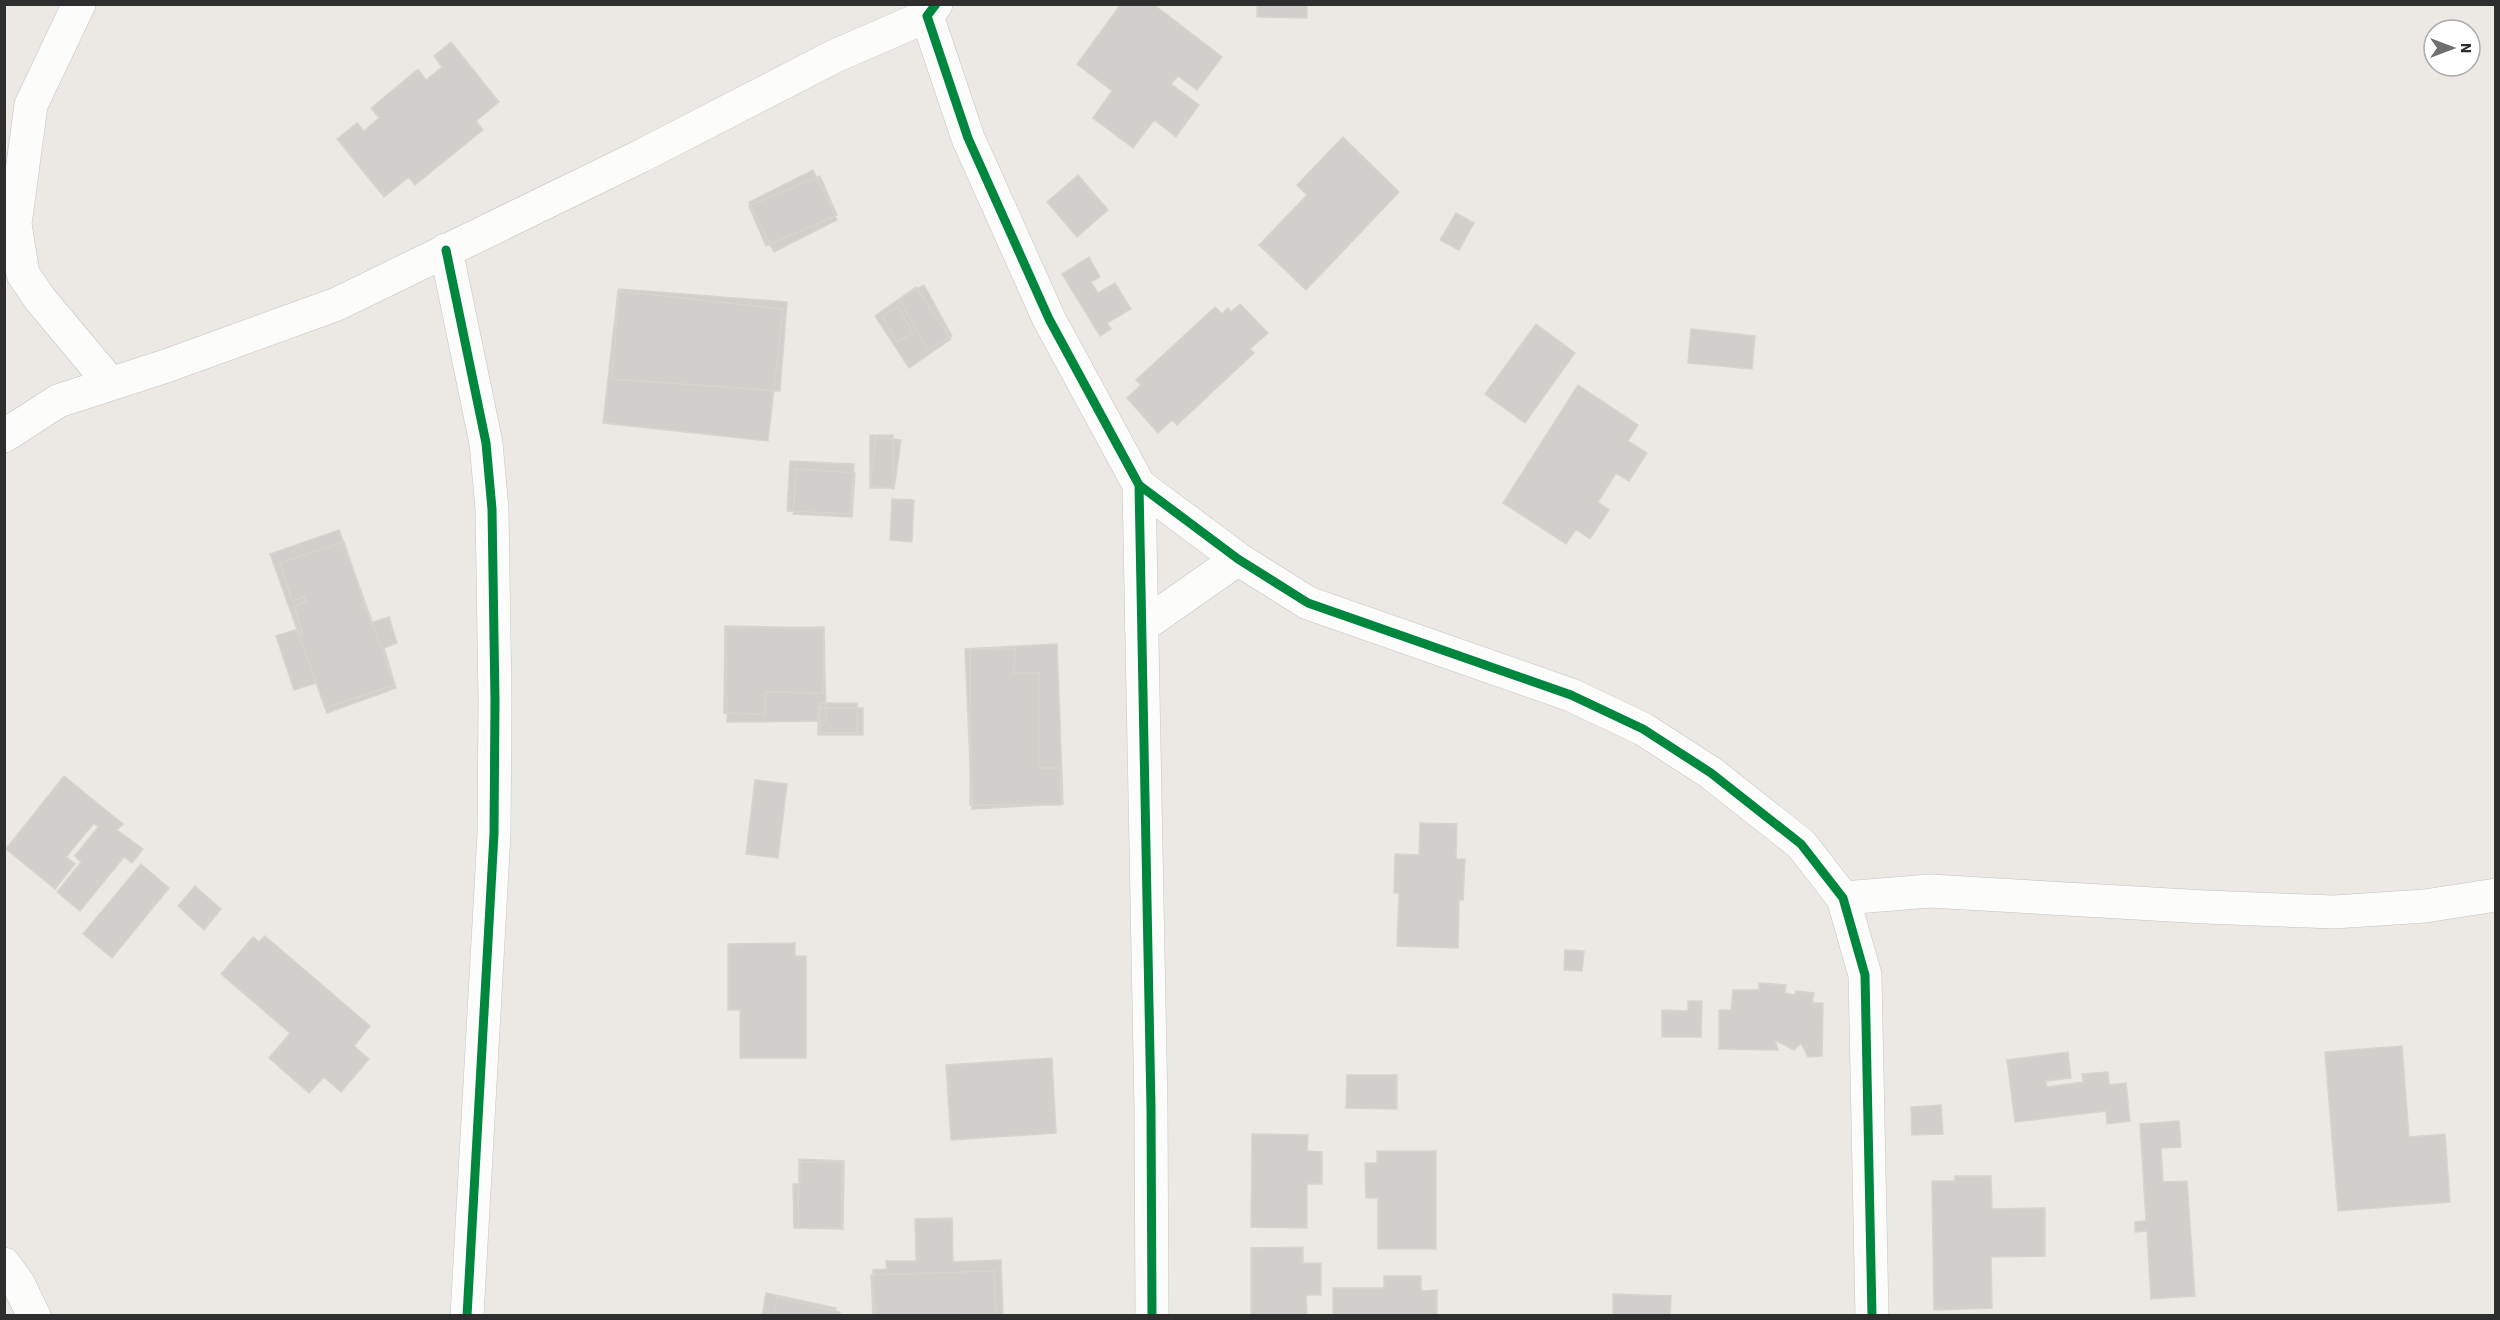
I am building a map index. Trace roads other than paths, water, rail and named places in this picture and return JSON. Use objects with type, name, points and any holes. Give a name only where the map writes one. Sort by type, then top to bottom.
[{"type":"street","points":[[79,4],[31,105],[15,224],[23,274],[40,299],[111,384]]},
{"type":"street","points":[[4,436],[58,401],[166,366],[337,304],[642,156],[835,56],[932,10],[968,138],[1049,319],[1139,485],[1239,559],[1308,603],[1571,694],[1643,729],[1712,773],[1801,844],[1843,898],[1865,975],[1872,1316]]},
{"type":"street","points":[[446,250],[486,443],[492,520],[495,701],[494,834],[467,1316]]},
{"type":"street","points":[[1139,485],[1151,1108],[1152,1316]]},
{"type":"street","points":[[1141,627],[1239,559]]},
{"type":"street","points":[[1843,898],[1930,891],[2205,908],[2334,912],[2425,906],[2496,895]]},
{"type":"street","points":[[4,1264],[18,1283],[34,1316]]}]
